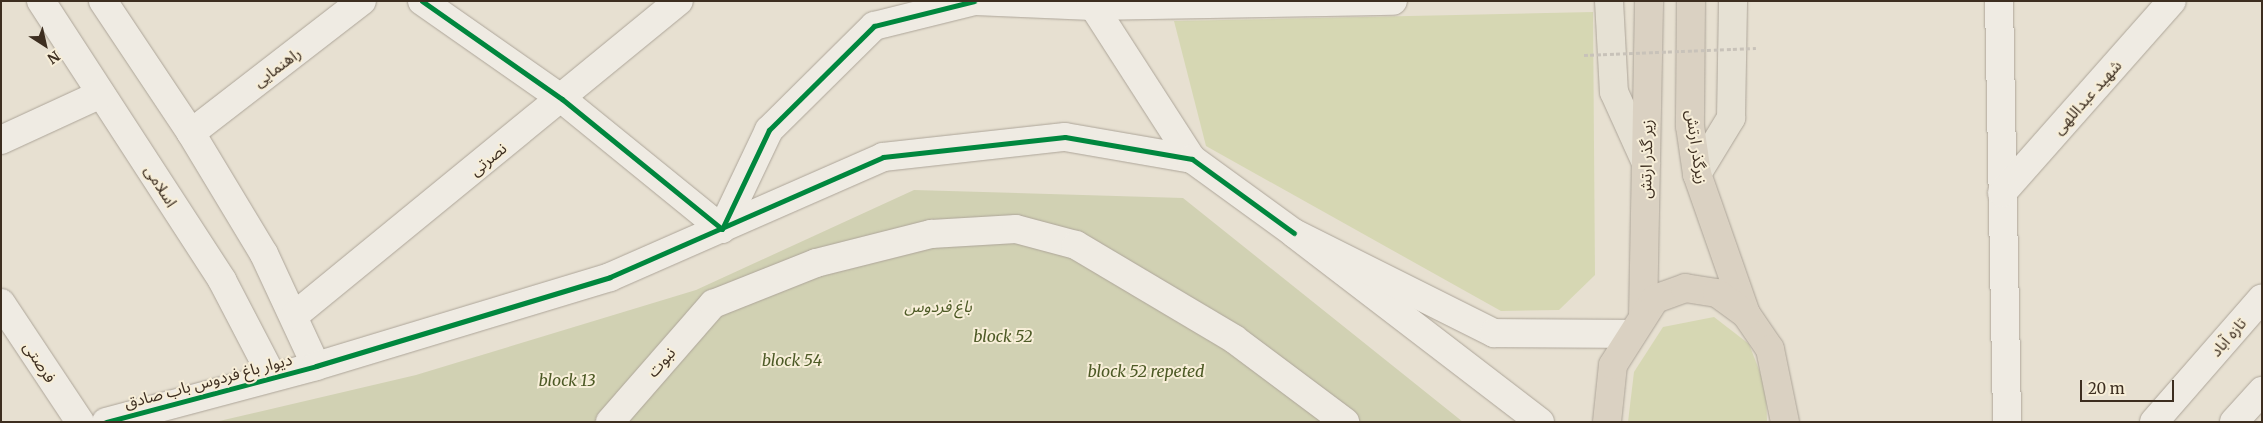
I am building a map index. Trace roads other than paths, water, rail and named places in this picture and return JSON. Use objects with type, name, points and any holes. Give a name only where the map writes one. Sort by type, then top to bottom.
[{"type":"highway","name":"زیر گذر ارتش","points":[[1637,325],[1646,163],[1649,1]]},
{"type":"highway","name":"زیرگذر ارتش","points":[[1691,1],[1690,126],[1697,174],[1746,314]]},
{"type":"highway","points":[[1607,422],[1613,365],[1637,325],[1655,300],[1684,288],[1717,293],[1746,314],[1770,350],[1785,422]]},
{"type":"main road","points":[[1609,1],[1614,92],[1646,163]]},
{"type":"main road","points":[[1697,174],[1731,118],[1733,1]]},
{"type":"street","name":"اسلامی","points":[[41,1],[222,280],[272,376]]},
{"type":"street","points":[[103,1],[191,133],[294,315],[316,366]]},
{"type":"street","name":"راهنمایی","points":[[191,133],[362,1]]},
{"type":"street","points":[[422,1],[562,99],[722,230],[769,130],[874,26],[974,1],[1091,3],[1393,1]]},
{"type":"street","name":"نصرتی","points":[[294,315],[562,99],[679,1]]},
{"type":"street","points":[[1999,1],[2007,422]]},
{"type":"street","name":"شهید عبداللهی","points":[[2002,193],[2172,1]]},
{"type":"street","points":[[1091,3],[1192,159],[1294,233],[1540,422]]},
{"type":"street","points":[[1,140],[101,94]]},
{"type":"street","name":"دیوار باغ فردوس باب صادق","points":[[106,422],[272,376],[316,366],[610,277],[722,230],[883,157],[1065,137],[1192,159]]},
{"type":"street","name":"نبوت","points":[[610,422],[713,304],[816,264],[931,234],[1016,229],[1084,250],[1234,339],[1345,422]]},
{"type":"street","points":[[1294,233],[1494,333],[1637,325]]},
{"type":"street","name":"تازه آباد","points":[[2154,422],[2262,298]]},
{"type":"street","name":"فرصتی","points":[[1,303],[80,422]]},
{"type":"street","points":[[2234,422],[2262,391]]},
{"type":"park label","name":"باغ فردوس","points":[[938,306]]},
{"type":"park label","name":"block 52","points":[[1003,336]]},
{"type":"park label","name":"block 54","points":[[792,360]]},
{"type":"park label","name":"block 52 repeted","points":[[1146,371]]},
{"type":"park label","name":"block 13","points":[[567,380]]}]
